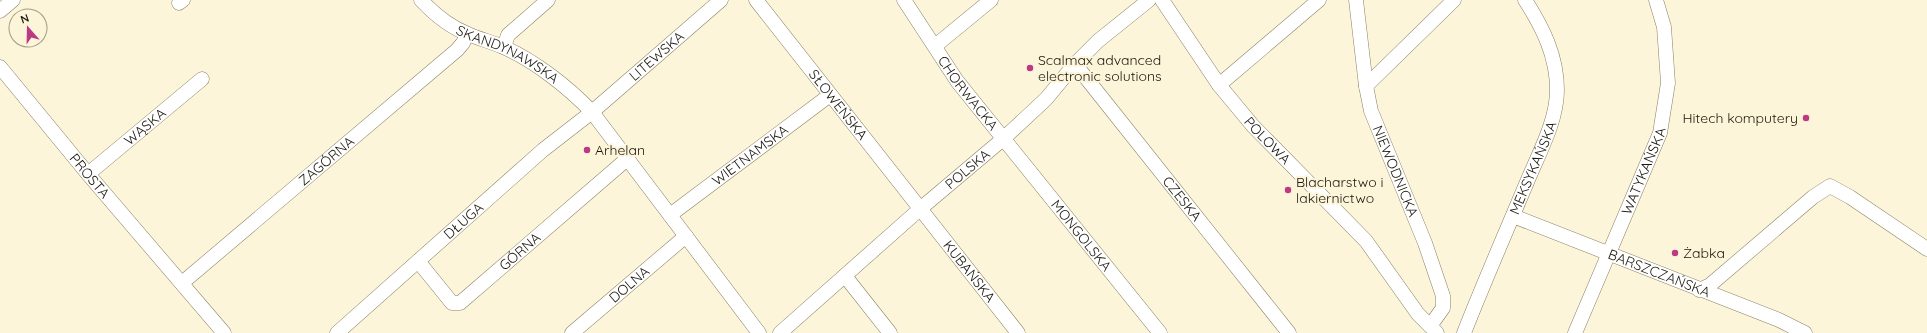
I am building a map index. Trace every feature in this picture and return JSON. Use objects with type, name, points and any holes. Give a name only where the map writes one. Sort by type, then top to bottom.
[{"type":"street","points":[[0,11],[13,0]]},
{"type":"street","name":"SKANDYNAWSKA","points":[[421,0],[442,20],[466,34],[504,47],[540,68],[571,91],[592,112]]},
{"type":"street","points":[[504,47],[508,35],[548,0]]},
{"type":"street","name":"LITEWSKA","points":[[592,112],[721,0]]},
{"type":"street","name":"SŁOWEŃSKA","points":[[756,0],[920,209]]},
{"type":"street","name":"CHORWACKA","points":[[904,0],[957,81],[1003,139]]},
{"type":"street","name":"CHORWACKA","points":[[935,46],[991,0]]},
{"type":"street","name":"POLSKA","points":[[780,333],[920,209],[1003,139],[1046,99],[1075,64],[1098,41],[1149,0]]},
{"type":"street","name":"POLOWA","points":[[1162,0],[1219,85],[1253,126],[1366,241],[1418,314],[1434,329]]},
{"type":"street","points":[[1219,85],[1320,0]]},
{"type":"street","name":"NIEWODNICKA","points":[[1356,0],[1366,86],[1371,110],[1425,242],[1443,296],[1443,308],[1434,329]]},
{"type":"street","points":[[1366,86],[1432,19],[1454,0]]},
{"type":"street","name":"MEKSYKAŃSKA","points":[[1464,333],[1547,134],[1556,106],[1557,91],[1554,60],[1550,46],[1538,20],[1525,0]]},
{"type":"street","name":"WATYKAŃSKA","points":[[1575,333],[1660,133],[1668,83],[1664,26],[1656,0]]},
{"type":"street","name":"ZAGÓRNA","points":[[182,284],[457,50],[463,43],[466,34]]},
{"type":"street","name":"CZESKA","points":[[1075,64],[1289,333]]},
{"type":"street","name":"PROSTA","points":[[0,68],[88,174],[224,333]]},
{"type":"street","name":"WĄSKA","points":[[88,174],[202,79]]},
{"type":"street","name":"WIETNAMSKA","points":[[670,215],[830,95]]},
{"type":"street","points":[[592,112],[759,333]]},
{"type":"street","name":"DŁUGA","points":[[337,333],[543,150],[592,112]]},
{"type":"street","name":"MONGOLSKA","points":[[1003,139],[1160,333]]},
{"type":"street","name":"GÓRNA","points":[[418,261],[452,303],[460,303],[627,159]]},
{"type":"street","points":[[1699,290],[1710,285],[1812,197],[1830,186],[1850,197],[1927,249]]},
{"type":"street","name":"KUBAŃSKA","points":[[920,209],[1018,333]]},
{"type":"street","name":"BARSZCZAŃSKA","points":[[1513,216],[1779,320],[1805,333]]},
{"type":"street","name":"DOLNA","points":[[582,330],[686,236]]},
{"type":"street","points":[[845,276],[890,333]]},
{"type":"place","name":"Scalmax advanced electronic solutions","points":[[1030,68]]},
{"type":"place","name":"Hitech komputery","points":[[1806,118]]},
{"type":"place","name":"Arhelan","points":[[587,150]]},
{"type":"place","name":"Blacharstwo i lakiernictwo","points":[[1288,190]]},
{"type":"place","name":"Żabka","points":[[1675,253]]}]
